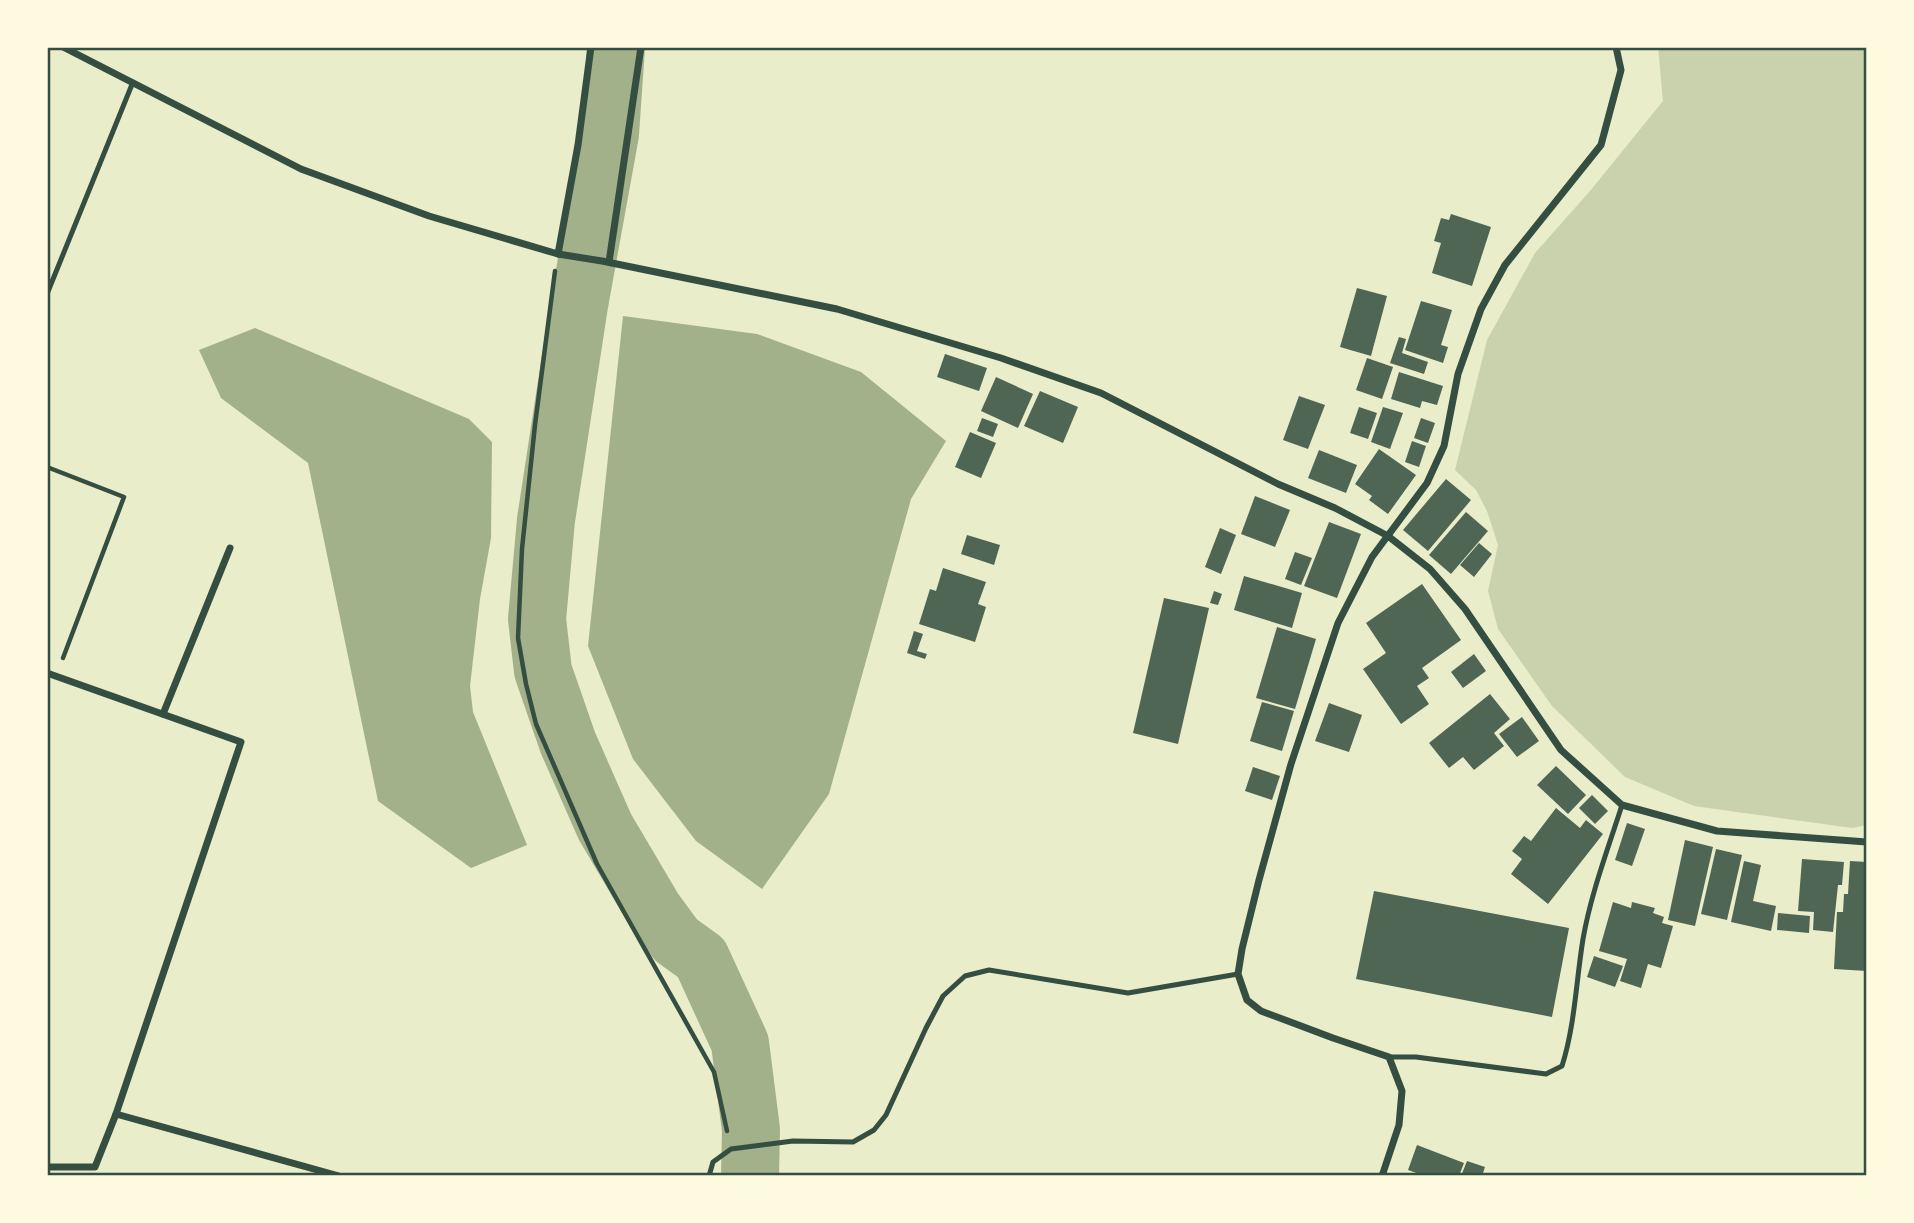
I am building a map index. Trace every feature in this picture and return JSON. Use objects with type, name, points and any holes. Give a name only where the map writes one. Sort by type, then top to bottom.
[{"type":"street","points":[[63,47],[301,169],[429,216],[562,254],[837,309],[1002,358],[1089,388],[1278,484],[1335,508],[1388,536],[1430,569],[1465,609],[1561,750],[1622,805],[1717,831],[1867,842]]},
{"type":"street","points":[[562,254],[591,47]]},
{"type":"street","points":[[605,261],[641,47]]},
{"type":"street","points":[[1382,1176],[1399,1125],[1402,1091],[1389,1057],[1261,1011],[1247,1000],[1238,974],[1258,880],[1288,776],[1338,623],[1372,557],[1427,483],[1444,446],[1458,374],[1481,309],[1505,265],[1601,145],[1621,70],[1616,47]]},
{"type":"street","points":[[163,714],[230,548]]},
{"type":"street","points":[[47,673],[241,742],[116,1114],[94,1167],[47,1167]]},
{"type":"street","points":[[116,1114],[339,1176]]},
{"type":"lane","points":[[47,294],[133,82]]},
{"type":"lane","points":[[1389,1057],[1416,1056],[1546,1074],[1562,1066],[1571,1031],[1584,937],[1600,873],[1622,805]]},
{"type":"lane","points":[[709,1176],[713,1162],[734,1148],[793,1141],[853,1142],[874,1130],[886,1115],[943,996],[965,976],[989,970],[1128,993],[1238,974]]},
{"type":"path","points":[[562,254],[535,425],[522,549],[518,638],[526,684],[536,724],[597,864],[714,1072],[734,1148]]},
{"type":"path","points":[[47,467],[124,497],[56,676]]},
{"type":"shaded area","points":[[1658,47],[1867,47],[1867,825],[1852,828],[1694,806],[1625,777],[1552,706],[1498,629],[1488,591],[1498,545],[1487,511],[1476,490],[1455,470],[1487,340],[1535,253],[1590,191],[1663,101]]},
{"type":"shaded area","points":[[623,316],[757,334],[861,372],[946,441],[911,499],[829,794],[762,889],[696,841],[633,759],[588,646]]},
{"type":"shaded area","points":[[255,328],[469,419],[492,442],[491,538],[480,599],[470,686],[473,712],[527,845],[471,868],[378,801],[308,463],[221,398],[199,350]]},
{"type":"building","points":[[1451,214],[1491,227],[1472,286],[1432,273],[1441,243],[1434,241],[1441,218],[1449,220]]},
{"type":"building","points":[[1357,288],[1387,296],[1371,356],[1340,347]]},
{"type":"building","points":[[1421,301],[1452,310],[1441,345],[1448,347],[1443,363],[1405,350]]},
{"type":"building","points":[[1399,337],[1406,339],[1402,353],[1428,362],[1424,374],[1390,363]]},
{"type":"building","points":[[945,354],[987,368],[979,391],[937,377]]},
{"type":"building","points":[[1367,358],[1393,367],[1382,399],[1356,390]]},
{"type":"building","points":[[1399,372],[1443,386],[1437,405],[1422,401],[1420,408],[1391,399]]},
{"type":"building","points":[[996,377],[1033,394],[1018,428],[981,411]]},
{"type":"building","points":[[1040,391],[1078,407],[1063,443],[1024,426]]},
{"type":"building","points":[[1299,396],[1325,405],[1308,449],[1283,440]]},
{"type":"building","points":[[1359,407],[1377,413],[1368,439],[1350,433]]},
{"type":"building","points":[[1383,407],[1403,413],[1390,449],[1371,442]]},
{"type":"building","points":[[982,418],[998,424],[993,437],[977,431]]},
{"type":"building","points":[[1421,418],[1435,423],[1428,443],[1414,438]]},
{"type":"building","points":[[970,432],[996,443],[981,478],[955,467]]},
{"type":"building","points":[[1412,441],[1426,446],[1419,467],[1405,462]]},
{"type":"building","points":[[1379,449],[1416,475],[1388,514],[1369,500],[1372,496],[1355,484]]},
{"type":"building","points":[[1319,450],[1357,465],[1346,493],[1308,478]]},
{"type":"building","points":[[1446,479],[1471,500],[1428,551],[1403,530]]},
{"type":"building","points":[[1255,496],[1290,510],[1275,547],[1241,534]]},
{"type":"building","points":[[1466,512],[1488,531],[1451,574],[1429,555]]},
{"type":"building","points":[[1329,522],[1361,534],[1337,598],[1304,586]]},
{"type":"building","points":[[1220,528],[1236,535],[1221,574],[1205,567]]},
{"type":"building","points":[[967,535],[1000,545],[994,565],[961,554]]},
{"type":"building","points":[[1479,543],[1492,554],[1474,577],[1460,565]]},
{"type":"building","points":[[1295,552],[1312,558],[1301,585],[1285,579]]},
{"type":"building","points":[[943,568],[986,582],[978,604],[986,607],[975,642],[919,624],[930,589],[936,591]]},
{"type":"building","points":[[1244,576],[1302,593],[1292,628],[1234,610]]},
{"type":"building","points":[[1422,584],[1461,640],[1422,668],[1429,678],[1417,686],[1429,704],[1401,724],[1363,669],[1386,653],[1366,623]]},
{"type":"building","points":[[1214,591],[1222,594],[1218,605],[1210,603]]},
{"type":"building","points":[[1164,598],[1209,608],[1178,744],[1133,733]]},
{"type":"building","points":[[1277,627],[1316,639],[1295,709],[1256,698]]},
{"type":"building","points":[[914,631],[923,634],[917,651],[927,654],[925,659],[907,653]]},
{"type":"building","points":[[1474,654],[1486,671],[1463,688],[1451,672]]},
{"type":"building","points":[[1490,694],[1510,719],[1494,733],[1504,746],[1474,770],[1463,757],[1449,768],[1429,743]]},
{"type":"building","points":[[1262,702],[1294,711],[1282,751],[1250,741]]},
{"type":"building","points":[[1329,703],[1362,715],[1349,752],[1315,741]]},
{"type":"building","points":[[1522,717],[1539,741],[1517,757],[1499,734]]},
{"type":"building","points":[[1556,766],[1586,795],[1568,814],[1537,785]]},
{"type":"building","points":[[1253,767],[1280,776],[1272,800],[1245,791]]},
{"type":"building","points":[[1592,795],[1608,811],[1595,824],[1579,808]]},
{"type":"building","points":[[1556,808],[1580,828],[1586,820],[1603,834],[1548,904],[1511,874],[1522,859],[1512,851],[1524,836],[1531,841]]},
{"type":"building","points":[[1627,823],[1645,829],[1632,866],[1615,860]]},
{"type":"building","points":[[1685,840],[1713,847],[1695,926],[1668,920]]},
{"type":"building","points":[[1716,849],[1742,855],[1727,920],[1701,914]]},
{"type":"building","points":[[1802,859],[1844,862],[1842,885],[1838,885],[1833,932],[1813,930],[1814,912],[1798,911]]},
{"type":"building","points":[[1744,861],[1761,865],[1753,901],[1776,906],[1771,931],[1731,922]]},
{"type":"building","points":[[1850,861],[1867,862],[1867,971],[1834,969],[1837,912],[1843,912],[1844,894],[1848,894]]},
{"type":"building","points":[[1374,891],[1569,928],[1552,1017],[1356,979]]},
{"type":"building","points":[[1613,902],[1631,908],[1632,902],[1655,908],[1653,913],[1664,917],[1662,923],[1673,926],[1661,968],[1648,964],[1641,988],[1620,981],[1627,959],[1599,951]]},
{"type":"building","points":[[1778,913],[1810,916],[1809,933],[1777,930]]},
{"type":"building","points":[[1594,956],[1623,966],[1615,987],[1587,977]]},
{"type":"building","points":[[1417,1145],[1464,1163],[1459,1176],[1425,1176],[1408,1170]]},
{"type":"building","points":[[1467,1161],[1485,1167],[1482,1176],[1461,1176]]},
{"type":"waterway","points":[[616,47],[610,134],[579,305],[546,520],[537,619],[543,671],[568,743],[605,827],[654,910],[676,940],[701,958],[740,1043],[751,1130],[750,1176]]}]
